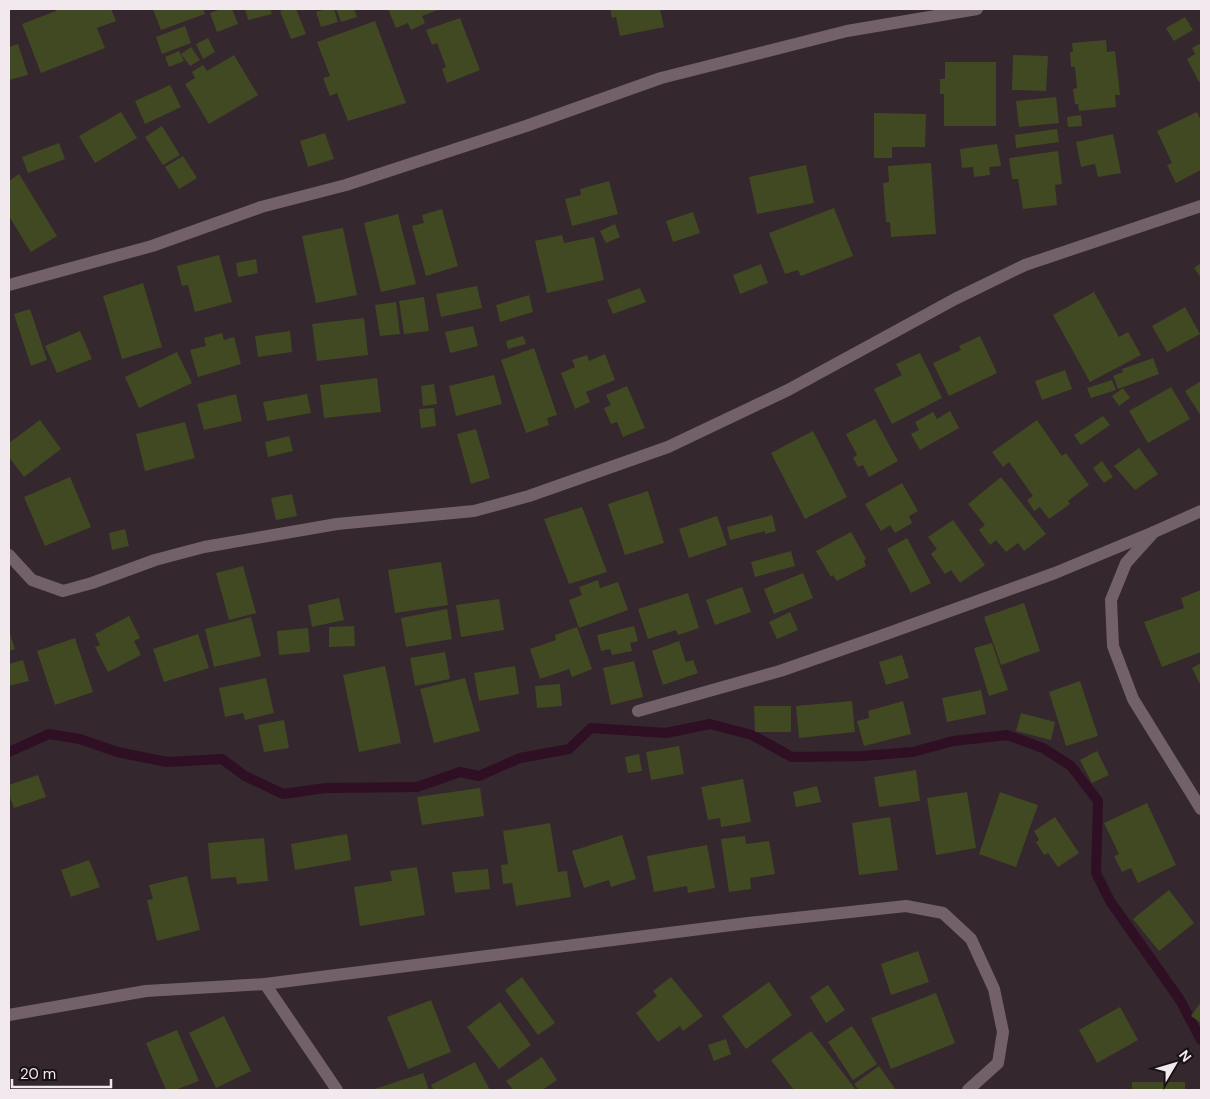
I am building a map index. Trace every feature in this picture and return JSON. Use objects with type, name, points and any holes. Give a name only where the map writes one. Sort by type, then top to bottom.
[{"type":"street","points":[[9,286],[152,246],[261,207],[346,185],[526,126],[661,78],[847,31],[977,9]]},
{"type":"street","points":[[9,555],[32,580],[63,591],[92,584],[156,560],[204,546],[337,524],[474,511],[529,496],[668,447],[788,390],[955,299],[1025,264],[1201,206]]},
{"type":"street","points":[[638,711],[780,671],[875,638],[1055,573],[1201,511]]},
{"type":"street","points":[[1154,532],[1126,563],[1111,600],[1113,646],[1133,699],[1201,810]]},
{"type":"street","points":[[9,1015],[146,991],[265,984],[748,923],[906,906],[942,912],[964,932],[971,939],[994,989],[1003,1032],[998,1063],[968,1090]]},
{"type":"street","points":[[265,984],[337,1090]]},
{"type":"building","points":[[55,9],[111,9],[116,21],[97,28],[105,48],[41,73],[22,24],[56,11]]},
{"type":"building","points":[[153,9],[203,9],[205,14],[161,30]]},
{"type":"building","points":[[221,9],[232,9],[238,24],[217,32],[210,13]]},
{"type":"building","points":[[245,9],[270,9],[272,14],[248,20]]},
{"type":"building","points":[[296,9],[306,34],[291,39],[280,11]]},
{"type":"building","points":[[334,9],[338,22],[321,27],[316,12]]},
{"type":"building","points":[[336,9],[354,9],[357,17],[341,22]]},
{"type":"building","points":[[388,9],[440,9],[422,16],[425,23],[411,30],[408,23],[396,28]]},
{"type":"building","points":[[610,9],[660,9],[664,27],[620,36],[616,17],[612,18]]},
{"type":"building","points":[[1185,17],[1193,30],[1174,41],[1166,28]]},
{"type":"building","points":[[460,18],[480,70],[447,83],[442,69],[446,67],[437,43],[432,45],[426,30]]},
{"type":"building","points":[[375,21],[406,103],[348,121],[337,93],[330,96],[323,78],[330,76],[317,42]]},
{"type":"building","points":[[185,26],[191,43],[162,54],[156,37]]},
{"type":"building","points":[[208,38],[215,52],[203,59],[196,44]]},
{"type":"building","points":[[1106,40],[1107,52],[1115,51],[1120,95],[1115,95],[1116,107],[1079,111],[1078,104],[1075,104],[1073,89],[1077,88],[1075,67],[1071,67],[1070,52],[1073,52],[1072,43]]},
{"type":"building","points":[[1201,43],[1201,81],[1199,82],[1187,59],[1195,54],[1192,48]]},
{"type":"building","points":[[18,44],[28,75],[9,80],[9,47]]},
{"type":"building","points":[[191,47],[200,60],[190,66],[181,54]]},
{"type":"building","points":[[179,51],[184,61],[169,67],[165,57]]},
{"type":"building","points":[[234,55],[258,95],[209,124],[185,84],[195,78],[192,72],[203,65],[207,71]]},
{"type":"building","points":[[1013,55],[1048,56],[1046,91],[1012,90]]},
{"type":"building","points":[[945,62],[996,62],[996,126],[944,126],[944,94],[940,94],[940,79],[945,79]]},
{"type":"building","points":[[170,85],[181,107],[145,124],[135,101]]},
{"type":"building","points":[[1056,97],[1059,123],[1019,127],[1016,101]]},
{"type":"building","points":[[121,112],[137,138],[95,163],[79,136]]},
{"type":"building","points":[[1197,112],[1201,121],[1201,170],[1176,183],[1167,165],[1172,163],[1157,131]]},
{"type":"building","points":[[874,113],[926,114],[925,147],[892,147],[892,158],[874,158]]},
{"type":"building","points":[[1081,115],[1082,126],[1068,127],[1067,117]]},
{"type":"building","points":[[162,126],[180,155],[163,165],[145,137]]},
{"type":"building","points":[[1057,129],[1059,142],[1016,148],[1015,135]]},
{"type":"building","points":[[325,133],[334,159],[308,167],[300,141]]},
{"type":"building","points":[[1113,134],[1121,173],[1098,177],[1095,164],[1081,167],[1076,142]]},
{"type":"building","points":[[59,143],[65,159],[28,173],[22,157]]},
{"type":"building","points":[[997,144],[1001,166],[989,167],[990,175],[974,177],[973,167],[962,168],[960,149]]},
{"type":"building","points":[[1058,151],[1062,184],[1055,185],[1057,205],[1023,209],[1018,179],[1012,179],[1009,158]]},
{"type":"building","points":[[183,156],[197,178],[179,189],[165,167]]},
{"type":"building","points":[[931,163],[936,234],[891,237],[890,222],[886,222],[883,183],[889,182],[888,166]]},
{"type":"building","points":[[806,165],[814,203],[757,214],[749,177]]},
{"type":"building","points":[[19,174],[57,236],[31,252],[9,216],[9,181]]},
{"type":"building","points":[[609,181],[618,214],[572,226],[565,199],[581,195],[580,189]]},
{"type":"building","points":[[834,208],[853,256],[801,276],[798,270],[785,274],[769,233]]},
{"type":"building","points":[[442,209],[458,266],[426,276],[412,226],[424,223],[422,215]]},
{"type":"building","points":[[693,212],[700,233],[673,242],[666,221]]},
{"type":"building","points":[[398,214],[416,284],[381,292],[364,223]]},
{"type":"building","points":[[615,224],[620,237],[606,243],[600,231]]},
{"type":"building","points":[[343,228],[357,295],[316,303],[302,236]]},
{"type":"building","points":[[562,235],[564,243],[594,237],[604,280],[547,293],[535,241]]},
{"type":"building","points":[[219,255],[232,302],[195,312],[188,285],[182,286],[177,266]]},
{"type":"building","points":[[256,259],[258,273],[238,277],[236,263]]},
{"type":"building","points":[[1201,263],[1201,278],[1194,268]]},
{"type":"building","points":[[761,264],[768,283],[740,294],[733,275]]},
{"type":"building","points":[[143,283],[162,347],[122,359],[103,296]]},
{"type":"building","points":[[477,286],[482,308],[441,317],[436,294]]},
{"type":"building","points":[[640,288],[646,302],[613,314],[607,300]]},
{"type":"building","points":[[1094,292],[1119,337],[1128,332],[1141,355],[1090,382],[1053,315]]},
{"type":"building","points":[[529,295],[533,312],[500,322],[496,305]]},
{"type":"building","points":[[424,297],[429,331],[404,334],[399,301]]},
{"type":"building","points":[[396,302],[400,334],[380,336],[375,305]]},
{"type":"building","points":[[1185,307],[1200,334],[1167,352],[1152,326]]},
{"type":"building","points":[[30,309],[47,360],[31,366],[14,314]]},
{"type":"building","points":[[364,318],[368,355],[317,361],[312,324]]},
{"type":"building","points":[[473,326],[478,346],[450,353],[445,332]]},
{"type":"building","points":[[80,331],[92,359],[57,373],[45,346]]},
{"type":"building","points":[[290,331],[292,352],[258,357],[255,336]]},
{"type":"building","points":[[222,333],[224,340],[234,337],[241,364],[198,377],[190,350],[206,346],[204,338]]},
{"type":"building","points":[[523,336],[526,344],[508,349],[506,341]]},
{"type":"building","points":[[980,336],[997,373],[949,396],[933,363],[961,350],[959,346]]},
{"type":"building","points":[[534,348],[557,415],[547,418],[549,425],[526,433],[501,360]]},
{"type":"building","points":[[177,352],[192,383],[139,408],[125,377]]},
{"type":"building","points":[[920,353],[942,398],[892,424],[874,389],[902,375],[896,364]]},
{"type":"building","points":[[605,354],[615,380],[586,392],[590,402],[575,409],[561,373],[575,367],[572,360],[587,355],[589,361]]},
{"type":"building","points":[[1153,358],[1159,374],[1118,389],[1113,376],[1123,372],[1122,369]]},
{"type":"building","points":[[1065,370],[1072,389],[1042,400],[1035,381]]},
{"type":"building","points":[[494,375],[502,404],[456,416],[449,386]]},
{"type":"building","points":[[377,378],[381,412],[324,418],[320,385]]},
{"type":"building","points":[[1112,380],[1116,390],[1091,398],[1087,388]]},
{"type":"building","points":[[1201,381],[1201,416],[1185,391]]},
{"type":"building","points":[[434,384],[437,404],[423,406],[421,386]]},
{"type":"building","points":[[627,386],[645,428],[623,437],[617,422],[611,424],[604,408],[611,405],[606,395]]},
{"type":"building","points":[[1171,387],[1190,419],[1148,443],[1129,411]]},
{"type":"building","points":[[1123,388],[1130,398],[1119,406],[1112,396]]},
{"type":"building","points":[[236,394],[242,421],[204,430],[197,404]]},
{"type":"building","points":[[307,394],[311,413],[267,421],[263,402]]},
{"type":"building","points":[[434,408],[436,426],[421,428],[419,409]]},
{"type":"building","points":[[950,411],[959,428],[920,450],[911,434],[919,430],[915,422],[933,412],[937,419]]},
{"type":"building","points":[[1103,416],[1110,425],[1081,445],[1074,435]]},
{"type":"building","points":[[875,419],[898,461],[869,477],[863,465],[858,467],[853,458],[857,455],[846,434]]},
{"type":"building","points":[[40,420],[61,449],[24,477],[9,457],[9,443]]},
{"type":"building","points":[[1037,420],[1062,456],[1066,453],[1089,485],[1068,501],[1070,504],[1049,519],[1040,507],[1034,511],[1027,500],[1033,496],[1009,462],[1003,467],[992,452]]},
{"type":"building","points":[[185,422],[195,458],[145,471],[136,434]]},
{"type":"building","points":[[476,429],[490,478],[471,484],[457,434]]},
{"type":"building","points":[[813,431],[847,497],[805,519],[771,453]]},
{"type":"building","points":[[289,436],[293,451],[268,457],[265,442]]},
{"type":"building","points":[[1139,448],[1158,474],[1135,490],[1114,466]]},
{"type":"building","points":[[1102,461],[1113,477],[1104,483],[1093,468]]},
{"type":"building","points":[[70,477],[91,527],[45,546],[24,497]]},
{"type":"building","points":[[1001,477],[1046,534],[1024,551],[1018,543],[1006,552],[996,540],[990,545],[979,530],[985,525],[968,504]]},
{"type":"building","points":[[902,483],[918,511],[909,516],[912,523],[895,533],[890,525],[881,531],[865,504]]},
{"type":"building","points":[[648,491],[664,543],[625,555],[608,504]]},
{"type":"building","points":[[292,494],[297,516],[276,520],[271,498]]},
{"type":"building","points":[[582,507],[607,572],[569,584],[544,519]]},
{"type":"building","points":[[772,515],[776,531],[765,534],[765,531],[730,540],[727,527]]},
{"type":"building","points":[[717,516],[727,545],[689,558],[679,529]]},
{"type":"building","points":[[953,520],[985,565],[960,583],[951,570],[945,574],[931,554],[937,549],[928,537]]},
{"type":"building","points":[[125,529],[129,546],[112,550],[109,533]]},
{"type":"building","points":[[851,532],[866,559],[864,560],[866,566],[837,581],[833,575],[831,577],[816,551]]},
{"type":"building","points":[[907,538],[931,583],[911,593],[887,549]]},
{"type":"building","points":[[791,551],[795,566],[755,577],[751,562]]},
{"type":"building","points":[[441,562],[448,605],[395,613],[388,570]]},
{"type":"building","points":[[243,566],[256,613],[229,620],[216,573]]},
{"type":"building","points":[[803,573],[813,598],[774,614],[764,589]]},
{"type":"building","points":[[598,580],[600,588],[618,582],[628,610],[579,628],[569,600],[582,595],[579,587]]},
{"type":"building","points":[[742,587],[751,612],[715,625],[706,600]]},
{"type":"building","points":[[1201,590],[1201,652],[1162,667],[1144,622],[1184,608],[1181,598]]},
{"type":"building","points":[[688,593],[699,628],[678,635],[676,630],[648,639],[638,609]]},
{"type":"building","points":[[339,598],[344,620],[312,627],[308,605]]},
{"type":"building","points":[[499,599],[504,630],[461,637],[456,605]]},
{"type":"building","points":[[1024,603],[1040,651],[1001,665],[984,617]]},
{"type":"building","points":[[447,609],[452,639],[406,647],[401,618]]},
{"type":"building","points":[[790,612],[798,630],[777,639],[769,622]]},
{"type":"building","points":[[129,616],[140,638],[134,641],[141,655],[108,672],[95,647],[100,645],[95,634]]},
{"type":"building","points":[[251,617],[261,656],[214,667],[205,629]]},
{"type":"building","points":[[354,626],[355,646],[329,647],[329,627]]},
{"type":"building","points":[[634,626],[638,641],[630,643],[632,651],[612,655],[610,649],[601,651],[597,635]]},
{"type":"building","points":[[577,627],[592,669],[572,677],[569,669],[540,679],[530,649],[556,640],[555,635]]},
{"type":"building","points":[[308,628],[310,652],[279,655],[277,631]]},
{"type":"building","points":[[9,631],[15,649],[9,651]]},
{"type":"building","points":[[198,634],[209,668],[164,682],[153,649]]},
{"type":"building","points":[[75,638],[93,692],[55,705],[37,651]]},
{"type":"building","points":[[679,641],[686,662],[693,660],[698,673],[663,685],[652,651]]},
{"type":"building","points":[[992,643],[1008,690],[989,696],[974,648]]},
{"type":"building","points":[[445,652],[450,679],[415,686],[410,658]]},
{"type":"building","points":[[902,655],[909,678],[886,685],[879,662]]},
{"type":"building","points":[[23,660],[29,681],[9,686],[9,664]]},
{"type":"building","points":[[634,661],[643,697],[611,705],[603,668]]},
{"type":"building","points":[[1201,663],[1201,686],[1192,668]]},
{"type":"building","points":[[385,666],[401,743],[359,752],[343,675]]},
{"type":"building","points":[[515,666],[519,694],[479,701],[474,673]]},
{"type":"building","points":[[266,678],[274,713],[245,720],[243,713],[225,717],[219,688]]},
{"type":"building","points":[[465,678],[480,731],[434,743],[420,689]]},
{"type":"building","points":[[1080,681],[1098,736],[1066,746],[1049,692]]},
{"type":"building","points":[[560,684],[562,706],[537,708],[535,686]]},
{"type":"building","points":[[981,690],[986,714],[947,722],[942,698]]},
{"type":"building","points":[[852,701],[855,732],[799,738],[796,706]]},
{"type":"building","points":[[903,701],[911,734],[864,746],[857,721],[869,718],[868,711]]},
{"type":"building","points":[[754,706],[791,706],[791,732],[755,732]]},
{"type":"building","points":[[1021,713],[1055,722],[1051,740],[1016,731]]},
{"type":"building","points":[[284,720],[289,748],[264,752],[258,725]]},
{"type":"building","points":[[679,746],[684,774],[651,780],[646,752]]},
{"type":"building","points":[[1097,751],[1109,775],[1092,783],[1080,760]]},
{"type":"building","points":[[639,754],[642,771],[628,773],[625,757]]},
{"type":"building","points":[[916,770],[920,801],[879,807],[874,777]]},
{"type":"building","points":[[38,775],[46,797],[14,808],[9,795],[9,785]]},
{"type":"building","points":[[743,779],[751,822],[721,827],[720,818],[708,820],[701,787]]},
{"type":"building","points":[[817,786],[821,802],[796,807],[793,792]]},
{"type":"building","points":[[480,788],[484,816],[422,825],[417,797]]},
{"type":"building","points":[[967,792],[976,848],[936,855],[927,798]]},
{"type":"building","points":[[1000,792],[1038,805],[1016,867],[979,854]]},
{"type":"building","points":[[1147,803],[1176,865],[1138,883],[1131,868],[1122,872],[1114,856],[1119,854],[1104,823]]},
{"type":"building","points":[[890,817],[898,870],[859,875],[852,823]]},
{"type":"building","points":[[1055,817],[1079,853],[1058,867],[1048,853],[1044,855],[1036,842],[1039,840],[1034,831]]},
{"type":"building","points":[[550,823],[558,872],[567,871],[571,897],[516,906],[512,883],[503,884],[501,865],[508,864],[503,831]]},
{"type":"building","points":[[347,834],[351,860],[295,870],[291,844]]},
{"type":"building","points":[[622,835],[636,879],[611,887],[609,880],[584,888],[572,851]]},
{"type":"building","points":[[745,836],[746,844],[769,841],[775,874],[750,878],[751,889],[729,892],[721,839]]},
{"type":"building","points":[[264,838],[268,881],[237,884],[236,877],[211,879],[208,843]]},
{"type":"building","points":[[707,845],[715,888],[688,893],[687,886],[654,892],[647,856]]},
{"type":"building","points":[[89,860],[100,887],[71,897],[61,870]]},
{"type":"building","points":[[417,867],[425,915],[360,926],[354,887],[392,881],[390,871]]},
{"type":"building","points":[[488,869],[490,889],[455,893],[452,872]]},
{"type":"building","points":[[187,876],[200,930],[157,941],[147,900],[153,899],[149,885]]},
{"type":"building","points":[[1169,890],[1194,923],[1159,951],[1133,919]]},
{"type":"building","points":[[918,951],[929,982],[891,995],[881,964]]},
{"type":"building","points":[[522,977],[555,1023],[538,1035],[505,990]]},
{"type":"building","points":[[671,977],[703,1016],[683,1031],[680,1026],[658,1042],[636,1013],[657,996],[653,991]]},
{"type":"building","points":[[769,982],[792,1015],[746,1049],[722,1016]]},
{"type":"building","points":[[828,985],[845,1010],[826,1023],[810,997]]},
{"type":"building","points":[[936,993],[955,1043],[891,1069],[871,1018]]},
{"type":"building","points":[[431,1000],[451,1052],[408,1069],[387,1017]]},
{"type":"building","points":[[500,1002],[531,1045],[499,1069],[467,1027]]},
{"type":"building","points":[[1201,1002],[1201,1023],[1191,1016]]},
{"type":"building","points":[[1120,1007],[1138,1040],[1097,1063],[1079,1030]]},
{"type":"building","points":[[224,1016],[251,1071],[216,1088],[189,1033]]},
{"type":"building","points":[[852,1026],[877,1064],[853,1080],[828,1042]]},
{"type":"building","points":[[177,1030],[199,1081],[175,1090],[166,1090],[146,1043]]},
{"type":"building","points":[[811,1031],[856,1090],[794,1090],[771,1060]]},
{"type":"building","points":[[726,1039],[731,1054],[714,1061],[708,1045]]},
{"type":"building","points":[[542,1057],[557,1080],[542,1090],[513,1090],[506,1081]]},
{"type":"building","points":[[475,1062],[490,1090],[434,1090],[431,1085]]},
{"type":"building","points":[[879,1066],[896,1090],[859,1090],[854,1084]]},
{"type":"building","points":[[423,1073],[429,1090],[372,1090]]},
{"type":"building","points":[[1132,1082],[1185,1082],[1185,1090],[1132,1090]]},
{"type":"waterway","points":[[9,752],[49,734],[80,739],[117,752],[167,762],[222,759],[245,776],[283,794],[325,788],[417,787],[460,772],[479,776],[520,758],[569,749],[591,728],[666,733],[710,724],[752,735],[792,757],[862,756],[913,752],[953,741],[1007,735],[1043,748],[1071,766],[1098,801],[1096,873],[1110,901],[1180,1000],[1201,1040]]}]
